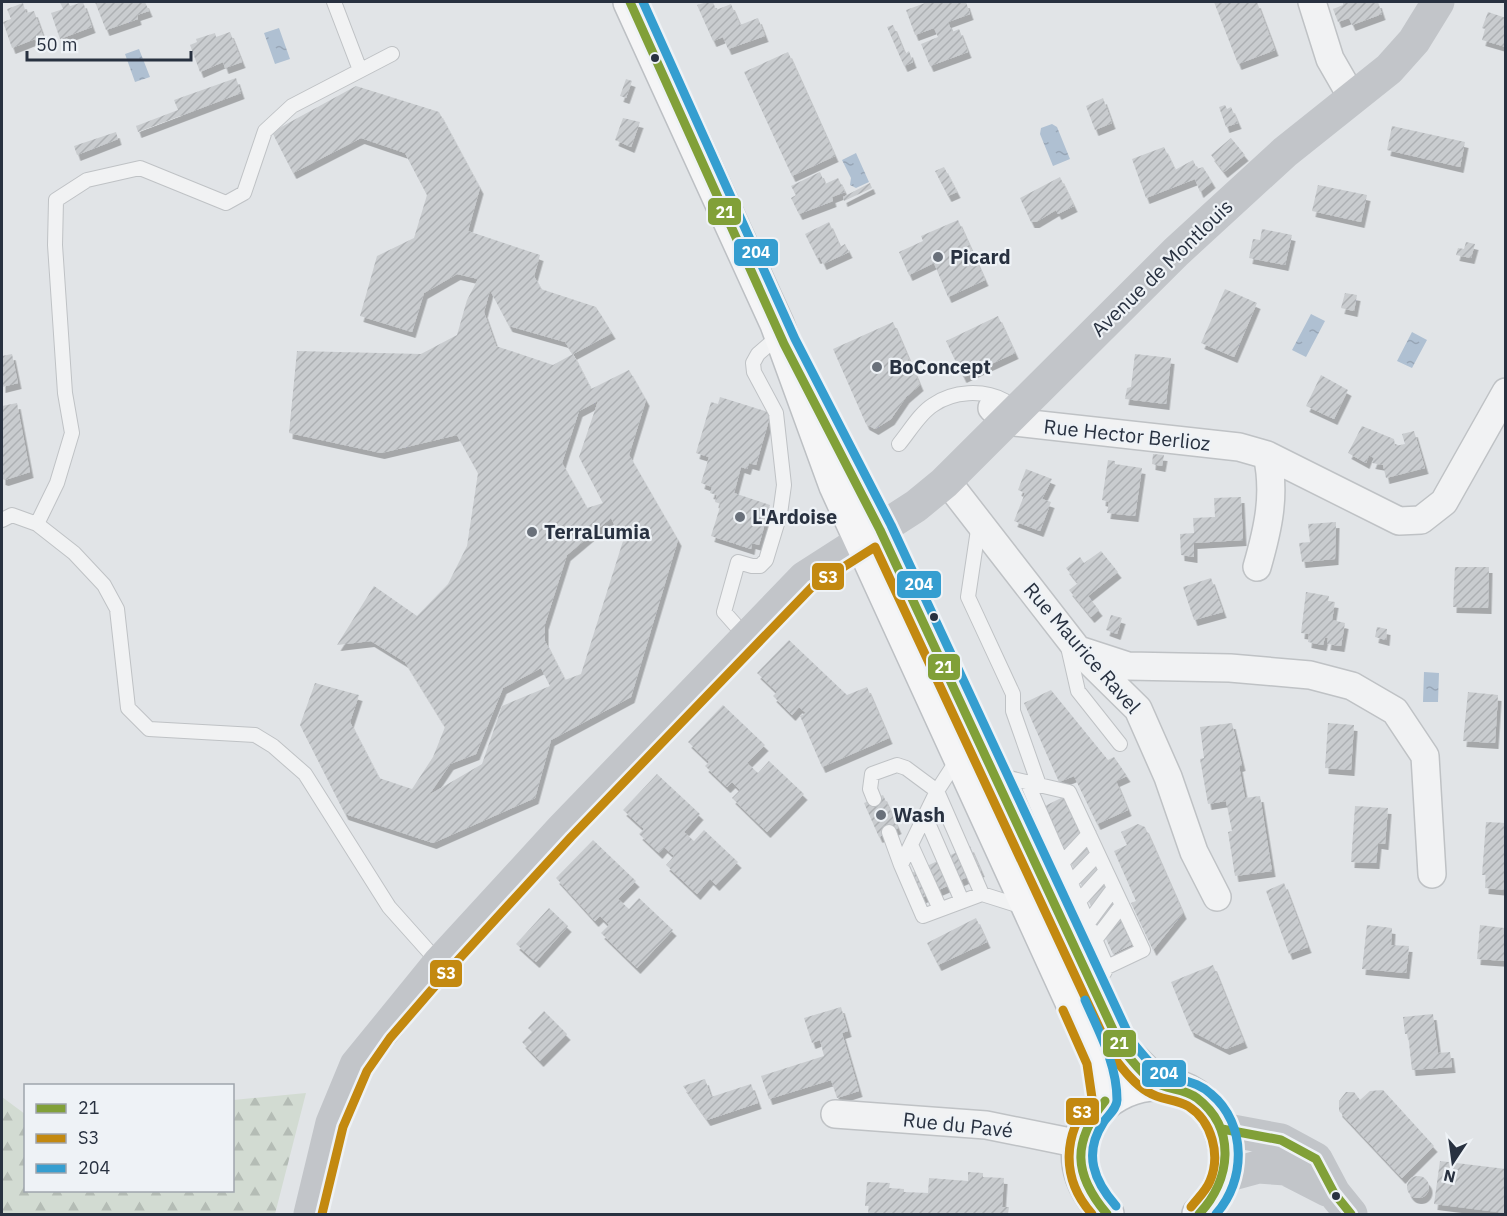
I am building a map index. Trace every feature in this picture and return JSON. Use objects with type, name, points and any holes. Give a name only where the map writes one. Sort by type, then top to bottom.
[{"type":"main road","points":[[630,2],[783,339],[854,477],[871,536]]},
{"type":"main road","points":[[783,339],[836,486],[871,536],[992,774],[1101,979],[1122,1049],[1156,1083]]},
{"type":"main road","points":[[887,569],[960,756],[1099,1061],[1105,1101]]},
{"type":"main road","points":[[1107,1215],[1094,1201],[1084,1183],[1080,1164],[1080,1144],[1093,1114],[1105,1101],[1120,1091],[1138,1085],[1156,1083],[1177,1087],[1196,1097],[1211,1111],[1222,1129],[1227,1152],[1225,1176],[1216,1197],[1200,1214]]},
{"type":"street","points":[[1312,2],[1329,59],[1353,99]]},
{"type":"street","name":"Avenue de Montlouis","points":[[309,1215],[332,1123],[356,1065],[439,963],[562,829],[804,578],[923,501],[946,480],[1004,413],[1184,245],[1286,152],[1389,69],[1414,41],[1438,2]]},
{"type":"street","name":"Rue Hector Berlioz","points":[[1004,413],[1239,447],[1267,455],[1400,521],[1421,520],[1444,502],[1506,392]]},
{"type":"street","points":[[1257,567],[1266,536],[1273,481],[1267,455]]},
{"type":"street","name":"Rue Maurice Ravel","points":[[946,480],[1072,642],[1138,709],[1168,777],[1194,852],[1217,897]]},
{"type":"street","points":[[1072,642],[1128,666],[1230,668],[1311,675],[1352,686],[1395,711],[1425,756],[1432,874]]},
{"type":"street","name":"Rue du Pavé","points":[[835,1114],[987,1125],[1080,1144]]},
{"type":"street","points":[[1222,1129],[1281,1140],[1316,1159],[1343,1204]]},
{"type":"street","points":[[1225,1176],[1258,1167],[1286,1169],[1343,1204]]},
{"type":"lane","points":[[334,2],[360,70]]},
{"type":"lane","points":[[38,524],[57,483],[72,433],[65,393],[55,245],[56,200],[87,180],[141,168],[226,203],[244,193],[265,131],[292,106],[392,54]]},
{"type":"lane","points":[[747,638],[724,612],[738,562],[760,566],[766,560],[780,514],[784,485],[776,413],[754,372],[753,363],[758,354],[783,339]]},
{"type":"lane","points":[[899,444],[931,405],[963,393],[979,393],[1001,399],[1004,413]]},
{"type":"lane","points":[[2,520],[12,515],[38,524],[74,553],[104,585],[117,609],[128,708],[149,729],[255,735],[273,746],[305,774],[389,907],[439,963]]},
{"type":"lane","points":[[979,523],[968,597],[1013,694],[1013,711],[1033,783],[1062,863],[1095,940],[1101,979],[1143,950],[1069,792],[1033,783],[992,774]]},
{"type":"lane","points":[[1072,642],[1078,691],[1120,744]]},
{"type":"lane","points":[[902,865],[937,791],[960,756]]},
{"type":"lane","points":[[874,799],[870,789],[872,774],[889,766],[906,768],[937,791],[982,894]]},
{"type":"lane","points":[[925,816],[962,901]]},
{"type":"lane","points":[[889,832],[923,916],[982,894],[1031,909]]},
{"type":"lane","points":[[1062,863],[1089,834]]},
{"type":"lane","points":[[911,845],[940,909]]},
{"type":"lane","points":[[1071,882],[1098,854]]},
{"type":"lane","points":[[1079,902],[1106,871]]},
{"type":"lane","points":[[1088,923],[1114,888]]},
{"type":"lane","points":[[1095,940],[1122,905]]},
{"type":"green space","points":[[306,1093],[275,1214],[2,1214],[2,1097],[24,1113],[24,1192],[234,1192],[234,1100]]},
{"type":"water","points":[[279,28],[290,59],[275,64],[264,33]]},
{"type":"water","points":[[139,49],[150,77],[135,82],[125,54]]},
{"type":"water","points":[[1052,124],[1057,127],[1070,159],[1053,166],[1040,134],[1041,128]]},
{"type":"water","points":[[856,153],[869,182],[856,188],[850,185],[851,178],[842,160]]},
{"type":"water","points":[[1311,314],[1325,321],[1306,357],[1292,350]]},
{"type":"water","points":[[1412,332],[1427,340],[1412,368],[1397,361]]},
{"type":"water","points":[[1424,672],[1439,673],[1438,702],[1423,702]]},
{"type":"building","points":[[60,2],[68,2],[70,6],[83,2],[92,27],[60,39],[51,13],[63,9]]},
{"type":"building","points":[[95,2],[145,2],[149,11],[137,15],[138,19],[106,30]]},
{"type":"building","points":[[713,2],[716,10],[731,4],[740,25],[758,18],[765,36],[728,49],[723,37],[713,41],[697,5]]},
{"type":"building","points":[[928,2],[966,2],[970,14],[948,22],[952,32],[959,29],[968,52],[930,66],[921,44],[938,37],[934,28],[915,35],[906,10]]},
{"type":"building","points":[[1214,2],[1257,2],[1275,50],[1238,64]]},
{"type":"building","points":[[1343,2],[1378,2],[1382,14],[1352,25],[1349,18],[1338,22],[1333,9],[1343,5]]},
{"type":"building","points":[[23,3],[26,13],[34,11],[43,36],[37,42],[35,39],[12,48],[3,22],[11,19],[7,9]]},
{"type":"building","points":[[1488,12],[1506,18],[1506,47],[1482,40],[1485,29],[1482,28]]},
{"type":"building","points":[[893,25],[905,54],[909,51],[913,62],[904,66],[887,27]]},
{"type":"building","points":[[230,32],[242,62],[225,68],[223,62],[200,72],[190,45],[197,42],[196,39],[215,33],[216,37]]},
{"type":"building","points":[[788,52],[835,156],[792,176],[744,72]]},
{"type":"building","points":[[236,78],[241,93],[138,132],[136,126],[178,110],[174,100]]},
{"type":"building","points":[[626,79],[632,81],[626,98],[620,96]]},
{"type":"building","points":[[356,86],[439,112],[480,188],[468,231],[540,255],[534,276],[541,289],[596,307],[612,333],[573,354],[591,389],[629,370],[646,400],[629,455],[678,540],[631,697],[551,740],[535,798],[433,843],[345,814],[300,725],[315,683],[359,695],[350,722],[379,778],[412,789],[433,757],[445,727],[405,662],[371,641],[337,645],[374,586],[417,616],[448,584],[467,546],[478,473],[457,435],[381,453],[289,433],[297,351],[421,354],[457,335],[467,300],[478,279],[457,274],[424,293],[412,332],[360,316],[377,256],[414,238],[427,195],[405,153],[361,138],[293,173],[272,132]],"holes":[[[490,290],[509,326],[565,342],[573,354],[553,365],[496,346],[484,312]],[[598,401],[579,457],[603,503],[587,508],[562,463],[579,411]],[[611,518],[623,541],[581,674],[565,680],[545,641],[545,624],[567,555]],[[541,668],[550,686],[502,706],[482,764],[429,795],[450,764],[476,754],[503,688]]]},
{"type":"building","points":[[1103,98],[1112,123],[1095,130],[1086,106]]},
{"type":"building","points":[[1225,105],[1227,109],[1231,107],[1238,123],[1226,127],[1219,107]]},
{"type":"building","points":[[623,118],[640,122],[631,147],[615,140]]},
{"type":"building","points":[[1392,126],[1465,142],[1460,167],[1387,150]]},
{"type":"building","points":[[116,132],[118,139],[77,155],[74,146]]},
{"type":"building","points":[[1231,138],[1245,155],[1224,172],[1211,155]]},
{"type":"building","points":[[1164,147],[1175,170],[1193,160],[1197,169],[1203,167],[1212,182],[1200,192],[1195,179],[1146,198],[1132,159]]},
{"type":"building","points":[[944,167],[957,192],[948,196],[935,171]]},
{"type":"building","points":[[820,172],[825,184],[838,178],[845,192],[832,197],[833,201],[799,214],[791,198],[796,195],[791,186]]},
{"type":"building","points":[[1060,177],[1074,206],[1058,214],[1056,210],[1036,222],[1031,222],[1020,198]]},
{"type":"building","points":[[870,183],[872,188],[844,201],[843,197]]},
{"type":"building","points":[[1318,185],[1367,195],[1361,222],[1312,211]]},
{"type":"building","name":"Picard","points":[[958,220],[985,280],[948,297],[934,263],[909,275],[899,252],[923,241],[921,236]]},
{"type":"building","points":[[829,222],[840,247],[845,244],[849,252],[823,264],[820,257],[817,258],[805,234]]},
{"type":"building","points":[[1262,229],[1292,235],[1285,265],[1249,258],[1253,239],[1260,240]]},
{"type":"building","points":[[1466,242],[1475,244],[1471,258],[1456,255],[1458,248],[1464,249]]},
{"type":"building","points":[[1225,289],[1257,303],[1234,357],[1201,343]]},
{"type":"building","points":[[1345,293],[1357,295],[1354,311],[1341,308]]},
{"type":"building","points":[[998,316],[1015,353],[963,377],[946,341]]},
{"type":"building","name":"BoConcept","points":[[893,322],[920,385],[906,397],[891,419],[875,429],[866,424],[833,349]]},
{"type":"building","points":[[12,354],[18,383],[2,387],[2,356]]},
{"type":"building","points":[[1135,354],[1171,358],[1166,404],[1125,399],[1127,388],[1131,387]]},
{"type":"building","points":[[1321,375],[1348,390],[1334,419],[1306,406]]},
{"type":"building","points":[[720,397],[771,413],[756,465],[749,463],[747,469],[741,467],[734,493],[770,505],[759,545],[752,543],[751,549],[711,536],[721,504],[715,502],[717,495],[710,493],[712,487],[701,483],[709,457],[696,453],[711,402],[718,404]]},
{"type":"building","points":[[17,403],[30,472],[5,480],[2,479],[2,406]]},
{"type":"building","points":[[1362,426],[1394,439],[1395,446],[1405,444],[1402,434],[1414,431],[1425,468],[1386,478],[1383,465],[1372,463],[1374,458],[1369,455],[1366,463],[1348,453]]},
{"type":"building","points":[[1153,454],[1164,455],[1162,466],[1152,464]]},
{"type":"building","points":[[1108,460],[1115,461],[1115,464],[1142,468],[1135,516],[1107,513],[1109,502],[1102,500]]},
{"type":"building","points":[[1026,469],[1052,479],[1042,499],[1051,502],[1040,531],[1014,521],[1025,493],[1018,490]]},
{"type":"building","points":[[1241,497],[1243,540],[1194,543],[1194,557],[1181,555],[1180,534],[1194,533],[1193,518],[1215,517],[1214,498]]},
{"type":"building","points":[[1336,522],[1335,559],[1302,562],[1299,543],[1310,542],[1308,524]]},
{"type":"building","points":[[1101,551],[1118,572],[1088,596],[1099,610],[1091,617],[1069,590],[1078,583],[1066,568],[1080,557],[1084,563]]},
{"type":"building","points":[[1455,567],[1489,567],[1488,608],[1453,607]]},
{"type":"building","points":[[1211,578],[1223,612],[1194,620],[1183,587]]},
{"type":"building","points":[[1306,592],[1329,596],[1328,601],[1335,602],[1332,620],[1345,623],[1341,646],[1327,644],[1328,638],[1325,637],[1323,645],[1308,642],[1309,634],[1301,633]]},
{"type":"building","points":[[1111,615],[1122,618],[1117,634],[1106,630]]},
{"type":"building","points":[[1377,627],[1387,629],[1386,640],[1375,637]]},
{"type":"building","points":[[789,640],[847,695],[867,687],[889,738],[822,767],[800,716],[806,713],[799,707],[792,715],[773,696],[777,692],[757,673]]},
{"type":"building","points":[[1051,690],[1108,760],[1114,757],[1127,776],[1116,781],[1128,810],[1097,824],[1074,776],[1059,782],[1024,703]]},
{"type":"building","points":[[1468,692],[1498,695],[1495,743],[1463,741]]},
{"type":"building","points":[[723,705],[765,745],[747,763],[758,773],[769,761],[804,794],[767,832],[732,798],[740,790],[732,782],[727,787],[705,766],[709,762],[688,742]]},
{"type":"building","points":[[1232,723],[1242,765],[1239,766],[1245,798],[1260,796],[1272,871],[1235,876],[1228,832],[1232,831],[1226,801],[1208,804],[1200,759],[1204,758],[1200,727]]},
{"type":"building","points":[[1328,723],[1354,725],[1351,770],[1325,768]]},
{"type":"building","points":[[657,774],[700,814],[684,832],[694,841],[704,830],[738,862],[716,885],[710,879],[697,894],[666,865],[674,856],[664,847],[659,853],[639,834],[644,829],[623,810]]},
{"type":"building","name":"Wash","points":[[883,795],[898,828],[879,837],[864,803]]},
{"type":"building","points":[[1065,796],[1133,944],[1113,954],[1045,806]]},
{"type":"building","points":[[1355,806],[1388,808],[1385,844],[1378,843],[1376,863],[1351,862]]},
{"type":"building","points":[[1486,822],[1506,823],[1506,890],[1485,888],[1486,875],[1482,875]]},
{"type":"building","points":[[1138,824],[1145,827],[1183,913],[1153,950],[1131,903],[1136,901],[1114,851],[1127,845],[1121,832]]},
{"type":"building","points":[[593,840],[636,881],[618,899],[629,909],[639,898],[673,930],[637,968],[601,933],[609,925],[600,916],[595,921],[556,878]]},
{"type":"building","points":[[970,846],[981,871],[914,901],[903,877]]},
{"type":"building","points":[[1284,883],[1308,947],[1289,954],[1266,891]]},
{"type":"building","points":[[549,908],[568,926],[536,962],[516,944]]},
{"type":"building","points":[[976,918],[987,942],[938,965],[927,943]]},
{"type":"building","points":[[1367,925],[1392,928],[1391,945],[1409,946],[1406,973],[1362,969]]},
{"type":"building","points":[[1480,925],[1504,928],[1506,961],[1477,959]]},
{"type":"building","points":[[1213,965],[1244,1042],[1226,1049],[1191,1031],[1171,982]]},
{"type":"building","points":[[841,1007],[848,1031],[842,1033],[859,1091],[837,1098],[831,1080],[769,1099],[761,1076],[824,1056],[820,1040],[812,1043],[804,1018]]},
{"type":"building","points":[[544,1011],[567,1034],[540,1061],[522,1042],[532,1032],[528,1028]]},
{"type":"building","points":[[1433,1014],[1438,1053],[1450,1052],[1452,1067],[1412,1070],[1408,1034],[1405,1034],[1403,1017]]},
{"type":"building","points":[[705,1079],[711,1097],[751,1084],[758,1103],[707,1120],[683,1086]]},
{"type":"building","points":[[1383,1090],[1434,1146],[1402,1178],[1339,1111],[1339,1101],[1346,1092],[1354,1092],[1360,1100],[1370,1091]]},
{"type":"building","points":[[1440,1161],[1506,1169],[1506,1213],[1434,1204]]},
{"type":"building","points":[[968,1172],[983,1173],[983,1177],[1004,1178],[1002,1207],[1009,1207],[1008,1214],[868,1214],[869,1206],[865,1206],[867,1182],[890,1183],[889,1188],[904,1189],[904,1192],[928,1193],[929,1178],[968,1181]]},
{"type":"building","points":[[1418,1176],[1426,1179],[1429,1187],[1426,1195],[1418,1198],[1410,1195],[1407,1187],[1410,1179]]},
{"type":"transit line","name":"21","points":[[630,2],[784,344],[880,530],[1122,1049],[1149,1079],[1187,1092],[1197,1098],[1210,1110],[1219,1124],[1224,1139],[1223,1171],[1210,1201],[1199,1214]]},
{"type":"transit line","name":"204","points":[[643,2],[795,339],[891,525],[1132,1042],[1157,1069],[1205,1089],[1223,1106],[1231,1121],[1236,1136],[1237,1169],[1233,1186],[1226,1201],[1216,1214]]},
{"type":"transit line","name":"S3","points":[[322,1214],[343,1127],[367,1071],[390,1038],[571,837],[812,587],[875,547],[1112,1055],[1143,1089],[1157,1097],[1188,1106],[1203,1120],[1208,1129],[1214,1150],[1213,1171],[1206,1188],[1191,1207]]},
{"type":"transit line","name":"204","points":[[1085,1000],[1111,1061],[1116,1087],[1117,1103],[1097,1134],[1093,1156],[1097,1177],[1116,1206]]},
{"type":"transit line","name":"S3","points":[[1063,1010],[1087,1064],[1092,1098],[1075,1126],[1069,1156],[1074,1186],[1092,1214]]},
{"type":"transit line","name":"21","points":[[1105,1101],[1087,1130],[1082,1144],[1081,1158],[1088,1185],[1107,1214]]},
{"type":"transit line","name":"21","points":[[1222,1129],[1281,1140],[1316,1159],[1334,1193],[1351,1214]]},
{"type":"place","name":"Picard","points":[[938,257]]},
{"type":"place","name":"BoConcept","points":[[877,367]]},
{"type":"place","name":"L'Ardoise","points":[[740,517]]},
{"type":"place","name":"TerraLumia","points":[[532,532]]},
{"type":"place","name":"Wash","points":[[881,815]]}]
